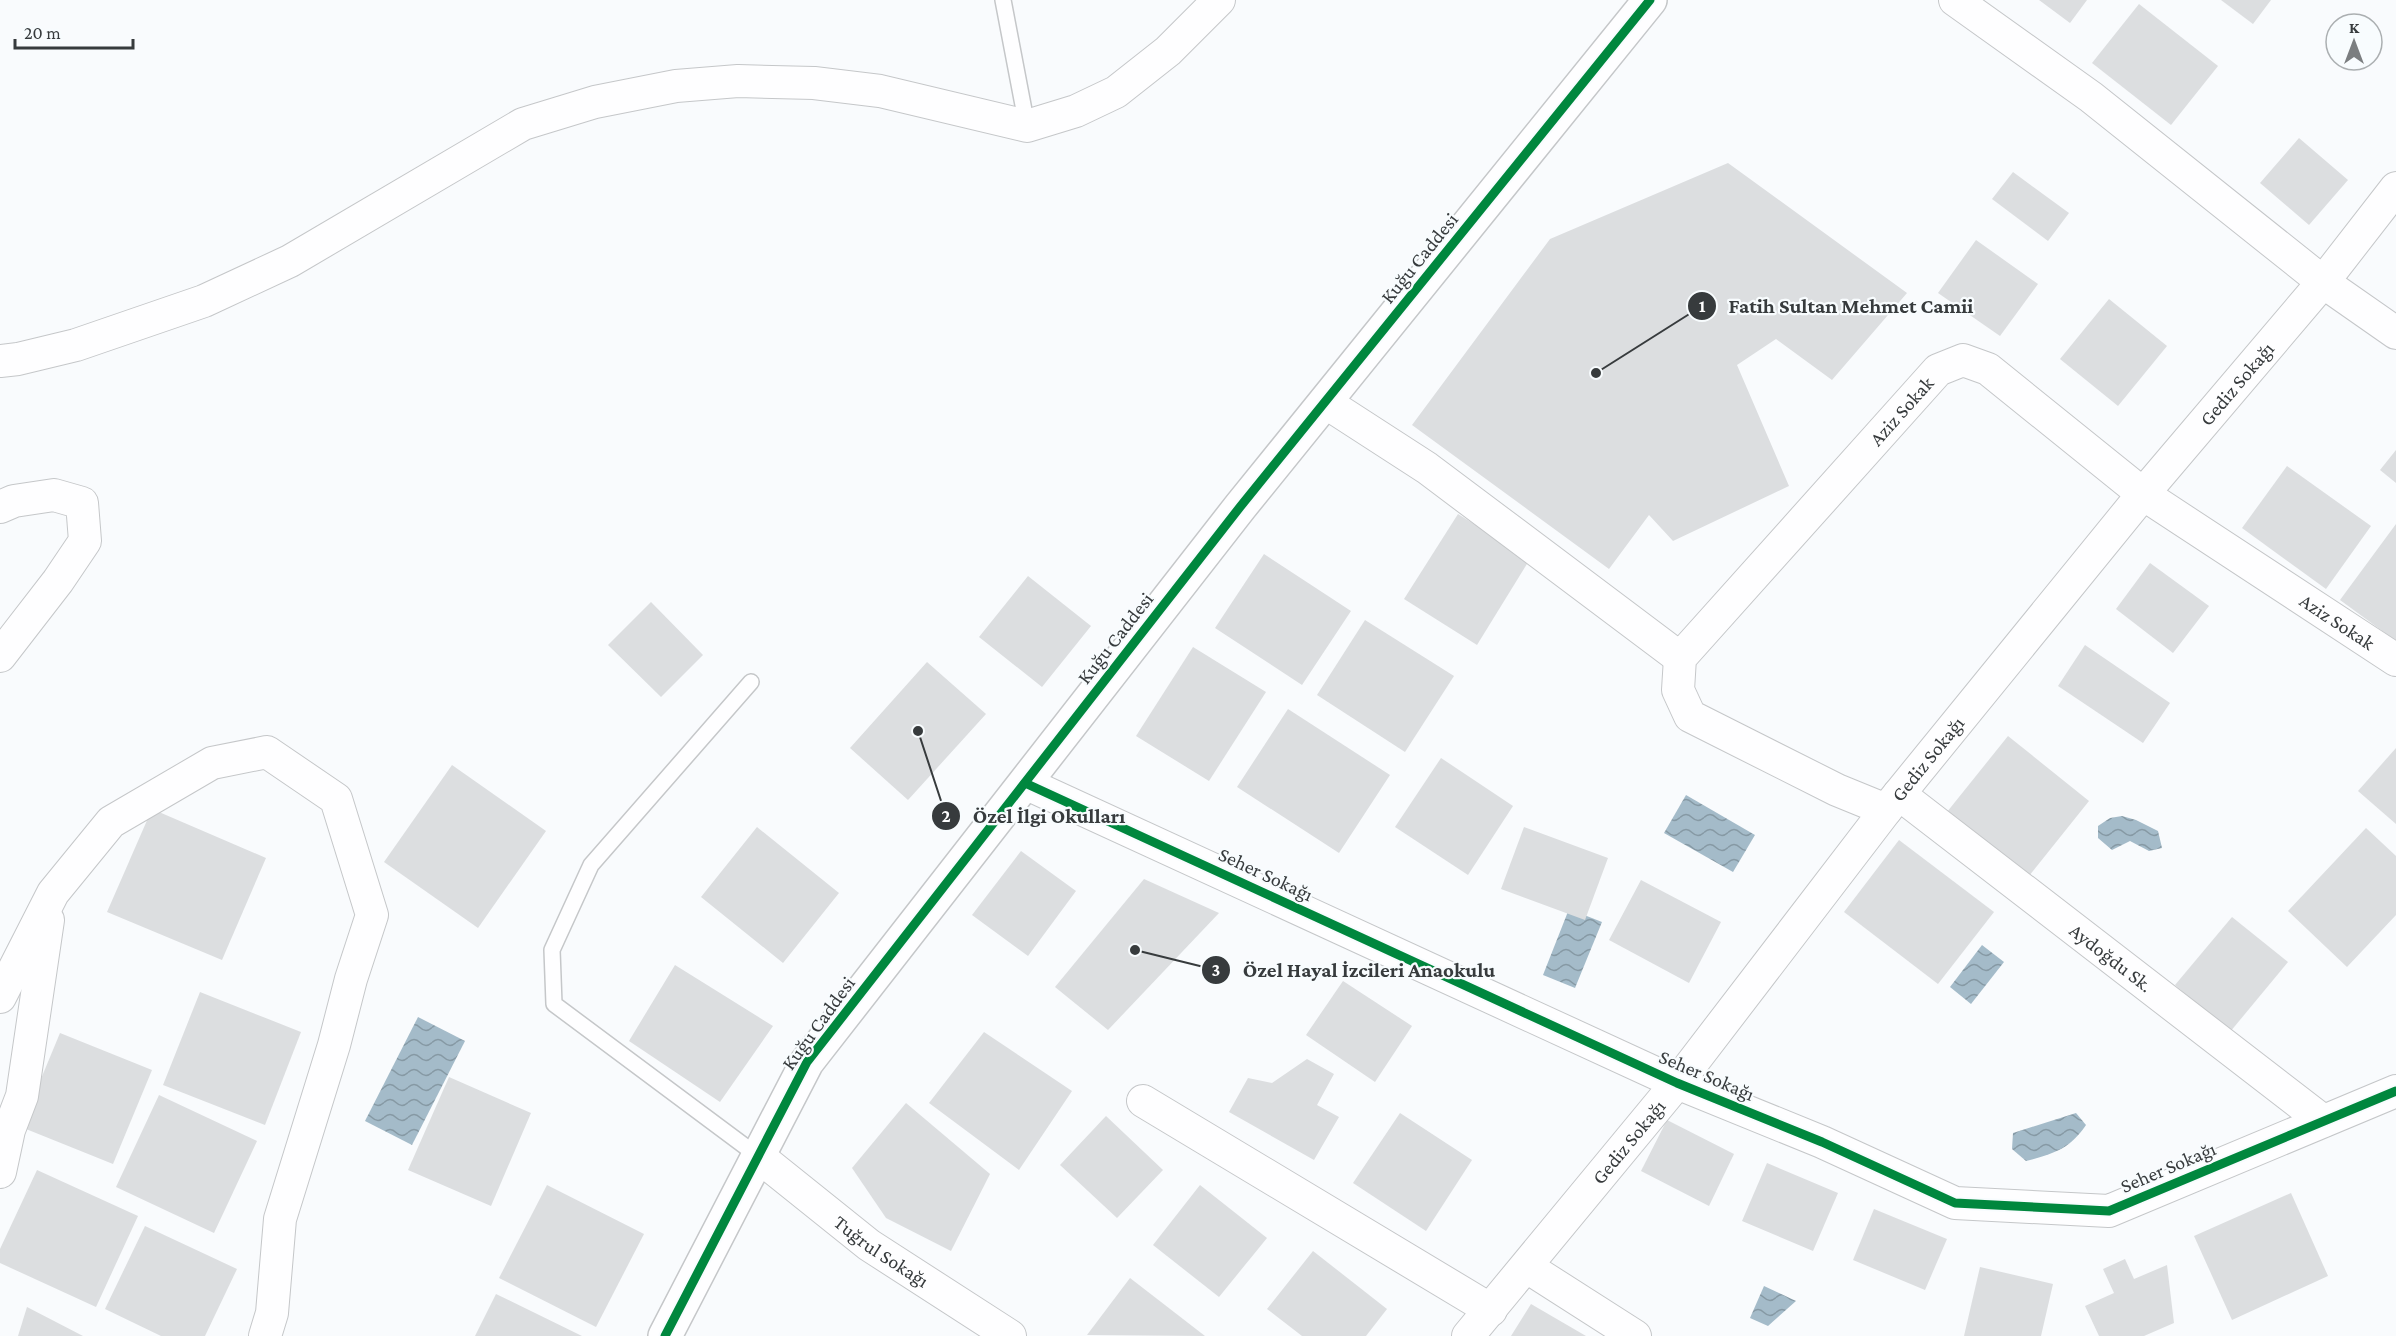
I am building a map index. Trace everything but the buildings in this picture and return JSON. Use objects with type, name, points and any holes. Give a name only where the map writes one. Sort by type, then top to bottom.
[{"type":"street","points":[[0,361],[75,345],[204,301],[290,261],[523,124],[595,102],[676,86],[738,81],[814,83],[880,91],[1027,126],[1076,111],[1116,92],[1168,51],[1219,0]]},
{"type":"street","name":"Kuğu Caddesi","points":[[665,1336],[807,1062],[1240,507],[1650,0]]},
{"type":"street","points":[[1955,0],[2091,97],[2323,282],[2396,333]]},
{"type":"street","name":"Gediz Sokağı","points":[[1468,1336],[1677,1083],[1893,802],[2143,494],[2323,282],[2396,188]]},
{"type":"street","name":"Aziz Sokak","points":[[1680,658],[1938,370],[1963,360],[1988,369],[2143,494],[2396,660]]},
{"type":"street","points":[[1325,402],[1427,468],[1680,658],[1678,690],[1690,716],[1837,790],[1893,802]]},
{"type":"street","points":[[0,507],[14,501],[54,495],[82,503],[84,541],[58,581],[0,656]]},
{"type":"street","points":[[0,996],[53,893],[111,822],[212,763],[267,752],[336,799],[372,915],[279,1219],[272,1313],[265,1336]]},
{"type":"street","name":"Seher Sokağı","points":[[1025,783],[1677,1083],[1822,1142],[1955,1203],[2109,1211],[2396,1091]]},
{"type":"street","name":"Aydoğdu Sk.","points":[[1893,802],[2324,1121]]},
{"type":"street","points":[[0,1172],[9,1130],[22,1096],[53,893]]},
{"type":"street","points":[[1143,1101],[1491,1310]]},
{"type":"street","name":"Tuğrul Sokağı","points":[[758,1156],[869,1245],[1010,1336]]},
{"type":"street","points":[[1527,1267],[1635,1336]]},
{"type":"lane","points":[[1003,0],[1027,126]]},
{"type":"lane","points":[[751,682],[591,865],[552,950],[554,1004],[758,1156]]},
{"type":"water","points":[[1686,795],[1755,835],[1733,872],[1664,833]]},
{"type":"water","points":[[2122,816],[2158,831],[2162,848],[2149,851],[2130,841],[2112,850],[2098,838],[2098,826],[2110,818]]},
{"type":"water","points":[[1569,909],[1602,922],[1575,988],[1543,975]]},
{"type":"water","points":[[1982,945],[2004,962],[1971,1004],[1950,987]]},
{"type":"water","points":[[418,1017],[465,1041],[412,1145],[365,1121]]},
{"type":"water","points":[[2076,1113],[2086,1125],[2074,1140],[2060,1149],[2026,1161],[2012,1149],[2013,1133]]},
{"type":"water","points":[[1764,1286],[1796,1301],[1768,1326],[1750,1318]]},
{"type":"cycle path","points":[[665,1336],[807,1062],[1240,507],[1650,0]]},
{"type":"cycle path","points":[[1025,783],[1677,1083],[1822,1142],[1955,1203],[2109,1211],[2396,1091]]},
{"type":"place","name":"Fatih Sultan Mehmet Camii","points":[[1596,373]]},
{"type":"place","name":"Özel İlgi Okulları","points":[[918,731]]},
{"type":"place","name":"Özel Hayal İzcileri Anaokulu","points":[[1135,950]]}]
